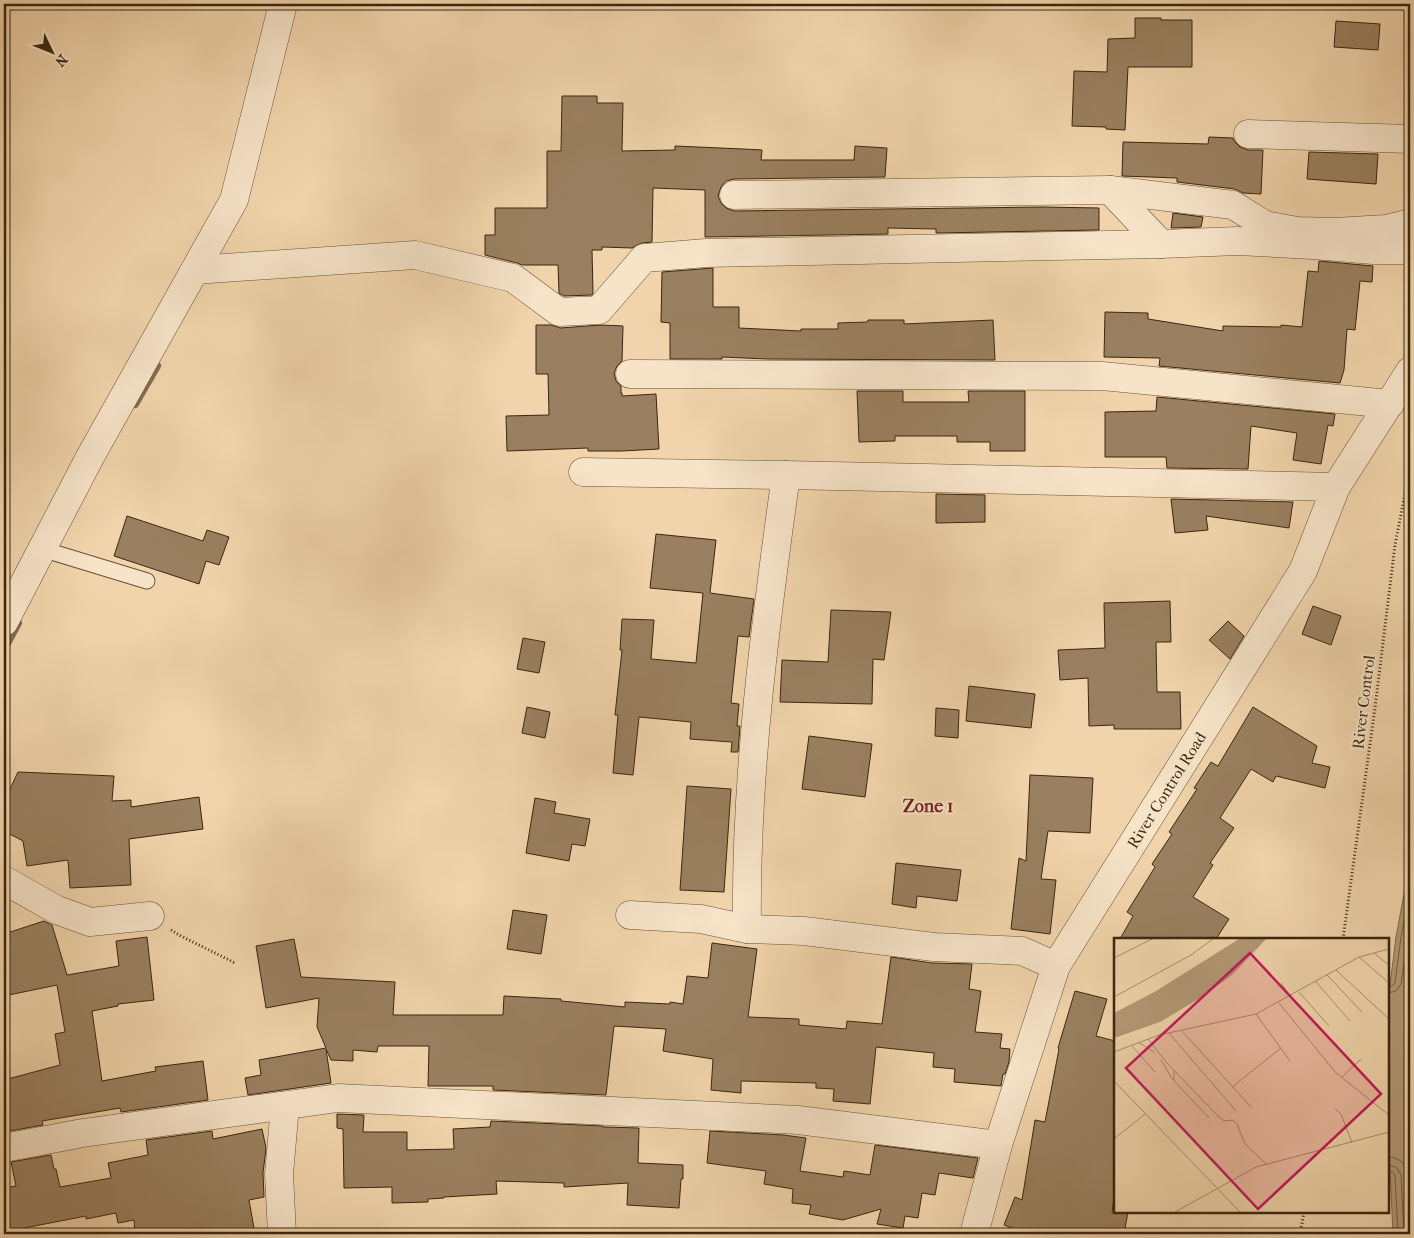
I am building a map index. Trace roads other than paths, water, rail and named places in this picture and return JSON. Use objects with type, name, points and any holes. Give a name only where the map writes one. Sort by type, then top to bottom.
[{"type":"street","points":[[4,622],[90,457],[234,200],[283,4]]},
{"type":"street","points":[[1248,134],[1410,139]]},
{"type":"street","points":[[1110,190],[1161,244]]},
{"type":"street","points":[[734,195],[1110,190],[1233,205],[1265,225],[1297,231],[1334,232],[1386,229],[1410,223]]},
{"type":"street","points":[[195,270],[415,255],[513,278],[559,312],[599,310],[644,258],[706,254],[1238,242],[1373,250],[1410,250]]},
{"type":"street","name":"River Control Road","points":[[974,1234],[998,1146],[1056,966],[1303,571],[1336,487],[1410,371]]},
{"type":"street","points":[[630,374],[1102,376],[1390,404]]},
{"type":"street","points":[[583,472],[1336,487]]},
{"type":"street","points":[[747,929],[746,870],[752,769],[764,631],[786,475]]},
{"type":"street","points":[[4,880],[58,910],[90,922],[150,916]]},
{"type":"street","points":[[630,915],[701,919],[747,929],[804,931],[934,947],[1022,951],[1056,966]]},
{"type":"street","points":[[4,1148],[83,1133],[338,1098],[798,1120],[998,1146]]},
{"type":"street","points":[[282,1234],[279,1174],[285,1106]]},
{"type":"lane","points":[[42,549],[147,581]]},
{"type":"water","points":[[1410,862],[1410,1234],[1393,1234],[1389,1148],[1389,993],[1396,937]]},
{"type":"waterway","points":[[135,404],[157,366]]},
{"type":"waterway","points":[[4,649],[18,623]]},
{"type":"district","name":"Zone 1","points":[[928,806]]}]
